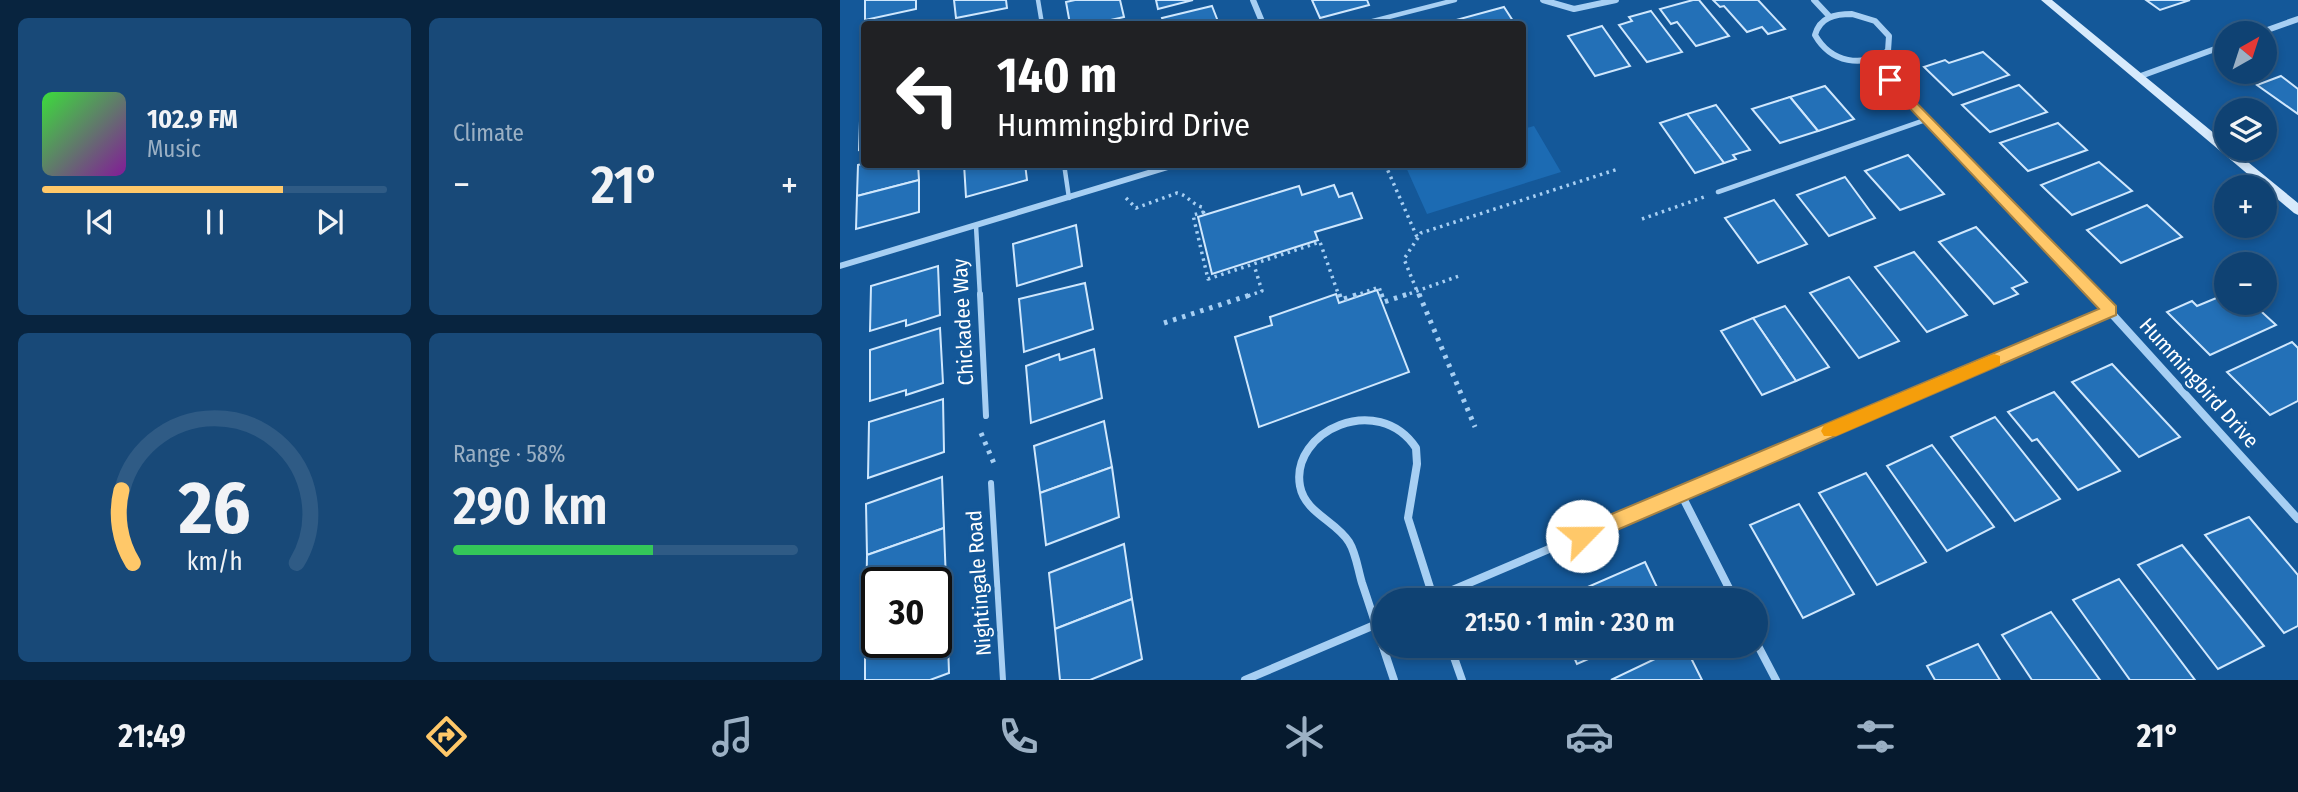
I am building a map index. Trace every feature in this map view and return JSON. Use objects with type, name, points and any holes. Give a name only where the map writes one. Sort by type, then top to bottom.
[{"type":"main road","points":[[2046,0],[2298,210]]},
{"type":"street","points":[[1253,0],[1262,21]]},
{"type":"street","points":[[1543,0],[1574,9],[1616,0]]},
{"type":"street","points":[[1814,0],[1830,16]]},
{"type":"street","points":[[1830,16],[1864,17],[1884,28],[1890,43],[1888,51],[1871,61],[1847,61],[1825,50],[1815,35],[1816,28],[1830,16]]},
{"type":"street","points":[[2277,27],[2298,19]]},
{"type":"street","points":[[2138,77],[2214,49]]},
{"type":"street","name":"Hummingbird Drive","points":[[1871,61],[2110,311],[2298,519]]},
{"type":"street","name":"Chickadee Way","points":[[840,265],[1166,168]]},
{"type":"street","points":[[1460,588],[2110,311]]},
{"type":"street","points":[[1372,600],[1349,542],[1334,524],[1312,509],[1299,486],[1303,459],[1319,437],[1341,424],[1362,417],[1382,418],[1401,428],[1416,449],[1417,469],[1409,491],[1408,520],[1428,588]]},
{"type":"street","points":[[1681,494],[1729,588]]},
{"type":"street","points":[[1245,680],[1372,626]]},
{"type":"street","points":[[1389,658],[1394,680]]},
{"type":"street","points":[[1454,658],[1462,680]]},
{"type":"street","points":[[1764,658],[1776,680]]},
{"type":"lane","points":[[1038,0],[1042,21]]},
{"type":"lane","points":[[1373,21],[1455,0]]},
{"type":"lane","points":[[1718,192],[1928,119]]},
{"type":"lane","points":[[1065,168],[1069,198]]},
{"type":"lane","name":"Chickadee Way","points":[[976,226],[986,416]]},
{"type":"lane","name":"Nightingale Road","points":[[990,483],[1003,680]]},
{"type":"path","points":[[1387,168],[1417,238]]},
{"type":"path","points":[[1475,427],[1404,259],[1421,233],[1618,169]]},
{"type":"path","points":[[1122,182],[1126,199],[1136,208],[1177,193],[1184,194],[1204,213],[1192,215],[1209,279],[1320,242],[1341,300],[1378,288],[1384,302],[1459,275]]},
{"type":"path","points":[[1642,219],[1718,192]]},
{"type":"path","points":[[1164,323],[1262,291],[1254,265]]},
{"type":"path","points":[[986,416],[981,426],[981,440],[996,461],[996,474],[990,483]]},
{"type":"shaded area","points":[[1534,126],[1561,172],[1427,214],[1406,168],[1526,168],[1526,128]]},
{"type":"building","points":[[865,0],[916,0],[916,9],[865,20]]},
{"type":"building","points":[[954,0],[1006,0],[1007,8],[956,18]]},
{"type":"building","points":[[1120,0],[1124,17],[1106,21],[1069,21],[1066,2]]},
{"type":"building","points":[[1156,0],[1193,0],[1158,9]]},
{"type":"building","points":[[1312,0],[1367,0],[1369,5],[1320,18]]},
{"type":"building","points":[[1699,0],[1729,36],[1696,46],[1677,22],[1671,24],[1660,9]]},
{"type":"building","points":[[1713,0],[1758,0],[1785,29],[1768,34],[1762,27],[1747,32],[1724,6],[1720,7]]},
{"type":"building","points":[[2146,0],[2190,0],[2160,10]]},
{"type":"building","points":[[1212,6],[1218,21],[1163,21],[1162,18]]},
{"type":"building","points":[[1504,7],[1513,21],[1457,21]]},
{"type":"building","points":[[1651,11],[1682,52],[1647,62],[1619,25],[1632,21],[1629,17]]},
{"type":"building","points":[[1602,26],[1630,66],[1595,76],[1568,36]]},
{"type":"building","points":[[1983,52],[2009,75],[1953,95],[1924,67],[1945,60],[1949,63]]},
{"type":"building","points":[[2281,76],[2298,89],[2298,114],[2257,85],[2277,84],[2277,78]]},
{"type":"building","points":[[2019,85],[2047,112],[1990,132],[1962,105]]},
{"type":"building","points":[[1825,86],[1854,119],[1818,131],[1790,97]]},
{"type":"building","points":[[1790,97],[1818,131],[1780,143],[1752,109]]},
{"type":"building","points":[[1716,105],[1750,150],[1733,155],[1736,159],[1724,163],[1687,114]]},
{"type":"building","points":[[1687,114],[1724,163],[1695,173],[1660,123]]},
{"type":"building","points":[[860,121],[861,150],[859,150]]},
{"type":"building","points":[[2058,123],[2087,150],[2028,171],[2000,143]]},
{"type":"building","points":[[1908,155],[1944,194],[1900,210],[1865,171]]},
{"type":"building","points":[[2099,162],[2132,191],[2072,215],[2041,185]]},
{"type":"building","points":[[861,164],[861,168],[918,168],[919,180],[857,196],[858,165]]},
{"type":"building","points":[[964,168],[1026,168],[1027,180],[966,197]]},
{"type":"building","points":[[1845,177],[1875,218],[1829,236],[1797,195]]},
{"type":"building","points":[[919,180],[919,212],[856,229],[857,196]]},
{"type":"building","points":[[1334,185],[1339,197],[1352,193],[1362,218],[1315,232],[1318,240],[1212,274],[1198,217],[1299,186],[1302,195]]},
{"type":"building","points":[[1774,200],[1807,244],[1758,263],[1725,218]]},
{"type":"building","points":[[2147,205],[2182,237],[2121,263],[2087,230]]},
{"type":"building","points":[[1076,225],[1082,266],[1017,286],[1013,244]]},
{"type":"building","points":[[1976,227],[2027,282],[2012,288],[2018,294],[1994,304],[1939,242]]},
{"type":"building","points":[[1914,252],[1967,315],[1927,332],[1875,267]]},
{"type":"building","points":[[938,266],[940,315],[906,326],[906,320],[870,331],[871,286]]},
{"type":"building","points":[[1849,277],[1899,341],[1859,358],[1810,293]]},
{"type":"building","points":[[1085,283],[1093,329],[1024,352],[1019,299]]},
{"type":"building","points":[[1377,290],[1409,372],[1259,427],[1235,337],[1272,325],[1270,317],[1336,294],[1339,303]]},
{"type":"building","points":[[2214,299],[2214,315],[2265,315],[2276,325],[2210,355],[2167,312],[2192,301],[2197,306]]},
{"type":"building","points":[[1785,306],[1829,367],[1796,381],[1753,318]]},
{"type":"building","points":[[1753,318],[1796,381],[1762,395],[1721,331]]},
{"type":"building","points":[[940,328],[943,383],[906,395],[906,390],[870,401],[870,350]]},
{"type":"building","points":[[2292,342],[2298,348],[2298,401],[2270,415],[2227,372]]},
{"type":"building","points":[[1094,349],[1102,398],[1031,423],[1026,366],[1059,354],[1060,360]]},
{"type":"building","points":[[2112,364],[2180,437],[2139,457],[2072,382]]},
{"type":"building","points":[[2054,392],[2120,471],[2078,490],[2037,439],[2032,441],[2008,412]]},
{"type":"building","points":[[943,399],[944,452],[868,478],[869,422]]},
{"type":"building","points":[[1995,417],[2060,499],[2015,521],[1951,437]]},
{"type":"building","points":[[1104,421],[1112,467],[1040,493],[1034,446]]},
{"type":"building","points":[[1932,445],[1994,527],[1947,551],[1887,466]]},
{"type":"building","points":[[1112,467],[1119,517],[1046,545],[1040,493]]},
{"type":"building","points":[[1866,473],[1926,562],[1877,585],[1819,493]]},
{"type":"building","points":[[942,477],[944,528],[867,555],[866,504]]},
{"type":"building","points":[[1799,504],[1854,594],[1803,618],[1750,525]]},
{"type":"building","points":[[2249,517],[2298,575],[2298,626],[2284,633],[2205,535]]},
{"type":"building","points":[[944,528],[945,567],[867,567],[867,555]]},
{"type":"building","points":[[1124,544],[1132,599],[1055,629],[1049,573]]},
{"type":"building","points":[[2182,545],[2264,646],[2218,669],[2138,565]]},
{"type":"building","points":[[1645,562],[1657,588],[1585,588]]},
{"type":"building","points":[[2119,579],[2195,680],[2130,680],[2073,600]]},
{"type":"building","points":[[1132,599],[1142,659],[1090,680],[1060,680],[1055,629]]},
{"type":"building","points":[[2051,612],[2100,680],[2032,680],[2002,635]]},
{"type":"building","points":[[1978,644],[2000,680],[1935,680],[1927,666]]},
{"type":"building","points":[[865,658],[949,658],[949,673],[930,680],[865,680]]},
{"type":"building","points":[[1574,658],[1591,658],[1577,664]]},
{"type":"building","points":[[1657,658],[1691,658],[1702,680],[1611,680]]},
{"type":"slow traffic","points":[[1830,431],[1994,361]]},
{"type":"route","points":[[1582,536],[2110,311],[1890,80]]}]
